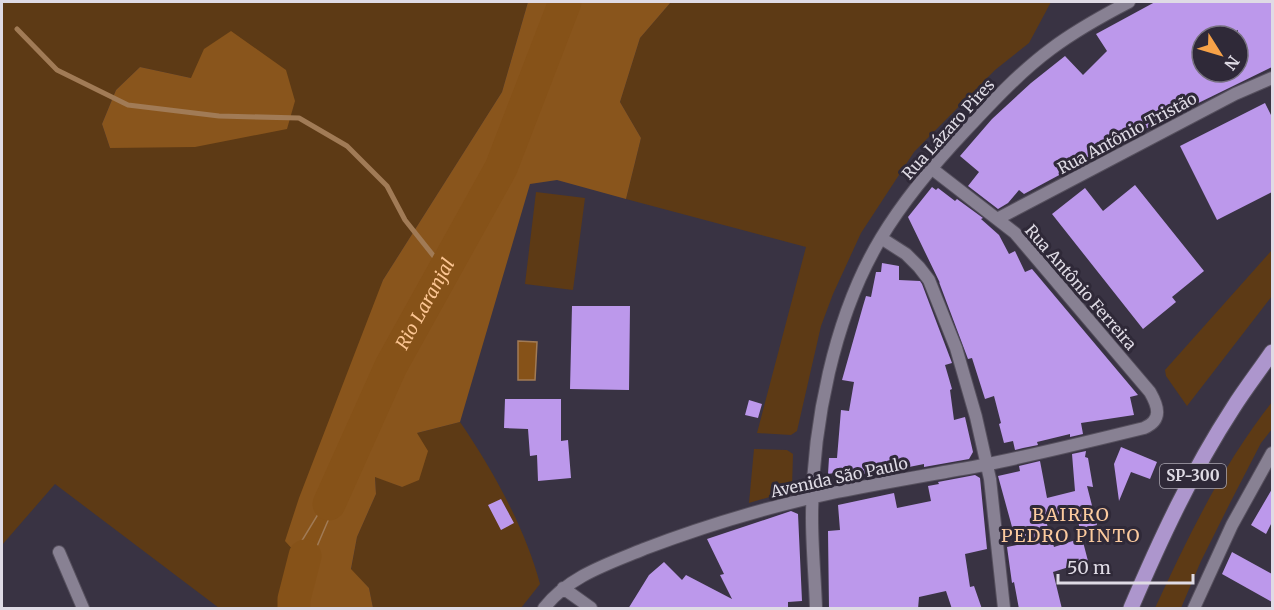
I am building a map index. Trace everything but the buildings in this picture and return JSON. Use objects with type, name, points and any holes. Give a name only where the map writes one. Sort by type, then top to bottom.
[{"type":"main road","name":"SP-300","points":[[1131,609],[1161,540],[1194,474],[1233,409],[1272,352]]},
{"type":"street","name":"Rua Lázaro Pires","points":[[816,609],[812,517],[818,437],[830,371],[850,304],[865,268],[881,238],[931,168],[986,109],[1043,55],[1068,37],[1129,2]]},
{"type":"street","name":"Rua Antônio Tristão","points":[[997,219],[1235,94],[1272,78]]},
{"type":"street","name":"Rua Antônio Ferreira","points":[[931,168],[1015,233],[1150,392],[1157,404],[1156,419]]},
{"type":"street","points":[[881,238],[913,261],[935,291],[962,365],[990,479],[1004,609]]},
{"type":"street","name":"Avenida São Paulo","points":[[544,609],[563,588],[594,569],[676,537],[726,521],[813,498],[986,464],[1144,428],[1156,419]]},
{"type":"street","points":[[1194,609],[1232,525],[1272,453]]},
{"type":"street","points":[[59,552],[83,609]]},
{"type":"street","points":[[563,588],[591,609]]},
{"type":"shaded area","points":[[2,2],[528,2],[502,92],[383,280],[315,550],[304,608],[219,608],[55,484],[2,545]],"holes":[[[140,67],[191,78],[110,148],[102,124],[116,90]]]},
{"type":"shaded area","points":[[528,2],[671,2],[640,38],[620,102],[641,138],[626,199],[557,180],[530,184],[460,422],[417,433],[428,451],[419,480],[402,487],[375,477],[376,494],[357,537],[351,569],[369,588],[373,608],[304,608],[315,550],[333,509],[346,468],[295,552],[285,541],[299,498],[383,280],[502,92]]},
{"type":"shaded area","points":[[671,2],[1051,2],[1029,43],[995,70],[914,152],[861,233],[821,326],[797,431],[791,435],[757,433],[806,247],[626,199],[641,138],[620,102],[640,38]]},
{"type":"shaded area","points":[[231,31],[286,70],[295,101],[287,129],[195,147],[110,148],[102,124],[116,90],[140,67],[191,78],[204,49]]},
{"type":"shaded area","points":[[536,192],[585,198],[573,290],[525,284]]},
{"type":"shaded area","points":[[1272,250],[1272,296],[1187,406],[1166,376],[1165,370]]},
{"type":"shaded area","points":[[518,341],[537,342],[535,380],[518,380]]},
{"type":"shaded area","points":[[1272,402],[1272,429],[1261,443],[1230,503],[1181,608],[1155,608],[1222,476]]},
{"type":"shaded area","points":[[460,422],[507,500],[526,542],[540,584],[521,608],[373,608],[369,588],[351,570],[357,537],[376,494],[375,476],[402,487],[417,433]]},
{"type":"shaded area","points":[[754,449],[787,450],[793,454],[790,491],[749,503]]},
{"type":"shaded area","points":[[348,465],[315,551],[300,602],[286,595],[295,552]]},
{"type":"waterway","name":"Rio Laranjal","points":[[329,504],[391,366],[501,168],[565,2]]},
{"type":"waterway","points":[[17,29],[57,70],[128,105],[219,116],[299,118],[347,146],[387,186],[405,220],[444,269]]},
{"type":"waterway","name":"Rio Laranjal","points":[[294,608],[294,599],[305,556]]},
{"type":"district","name":"BAIRRO PEDRO PINTO","points":[[1071,525]]}]
